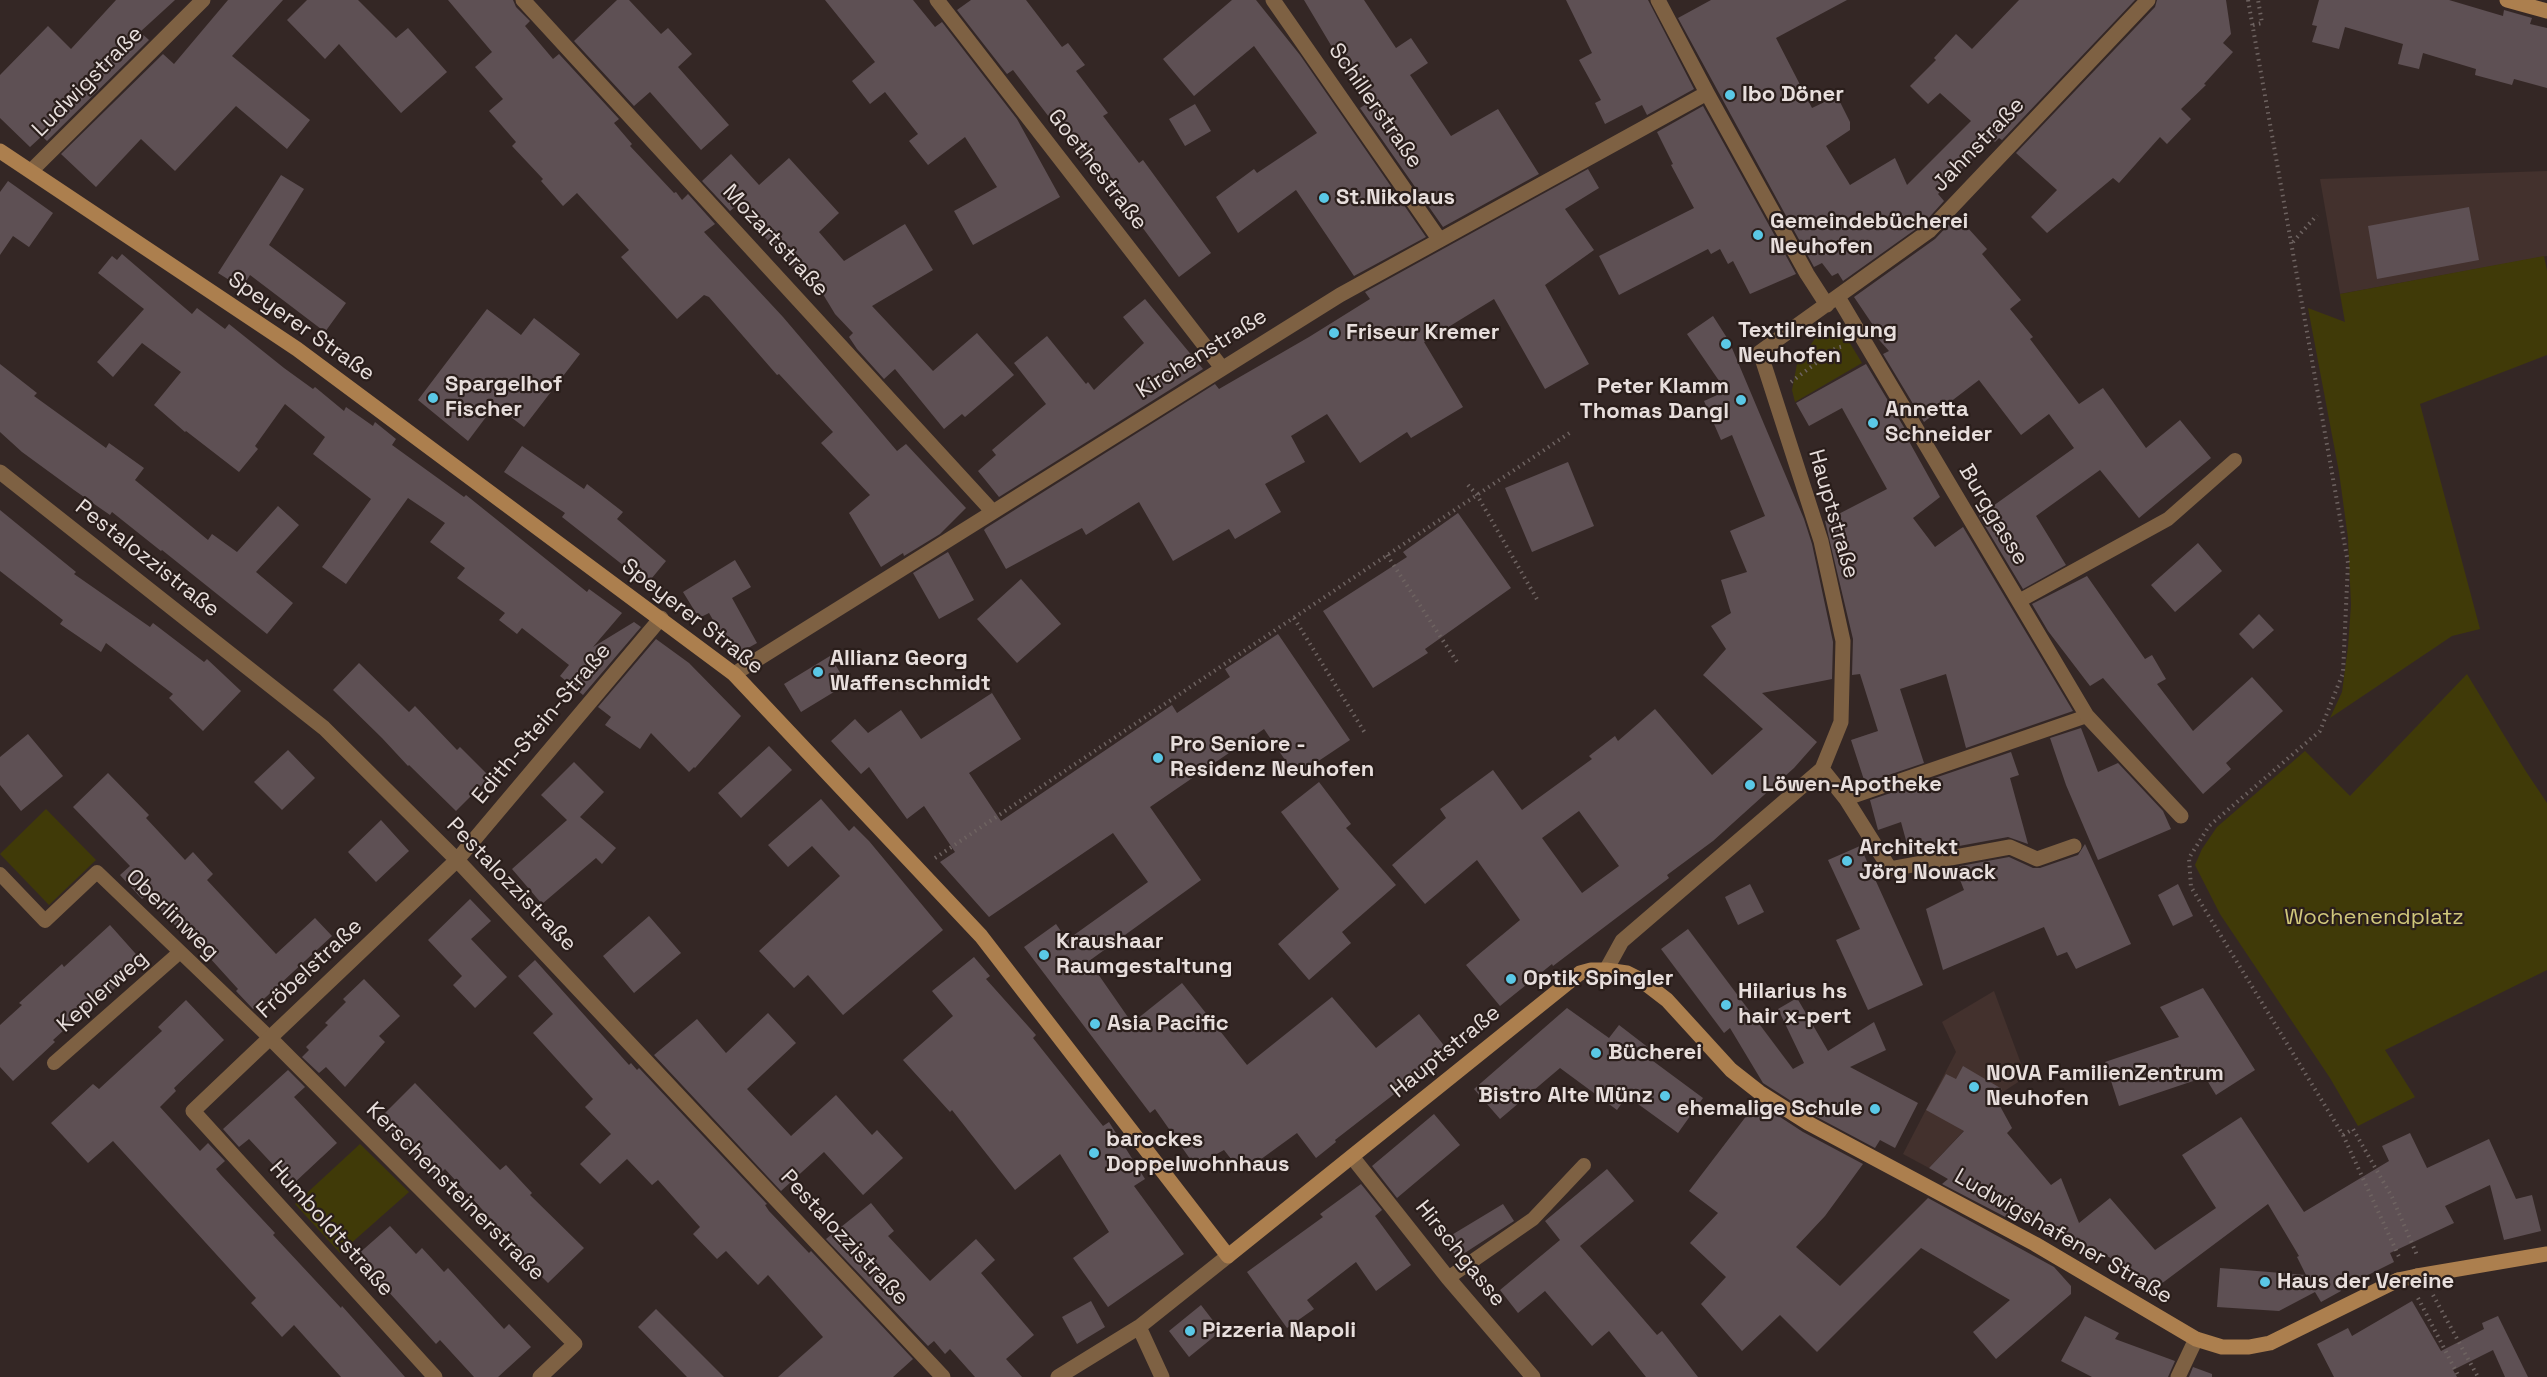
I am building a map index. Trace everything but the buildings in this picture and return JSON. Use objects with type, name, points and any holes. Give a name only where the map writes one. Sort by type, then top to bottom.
[{"type":"main road","points":[[2507,0],[2547,11]]},
{"type":"main road","name":"Speyerer Straße","points":[[0,151],[297,349],[735,674],[981,936],[1228,1256]]},
{"type":"main road","name":"Ludwigshafener Straße","points":[[1606,970],[1627,973],[1641,980],[1667,1000],[1731,1070],[1759,1092],[1808,1123],[2035,1244],[2196,1339],[2222,1347],[2249,1347],[2270,1343],[2398,1280],[2547,1254]]},
{"type":"main road","name":"Hauptstraße","points":[[1228,1256],[1353,1158],[1580,973],[1606,970]]},
{"type":"street","name":"Ludwigstraße","points":[[31,171],[204,0]]},
{"type":"street","name":"Mozartstraße","points":[[523,0],[993,512]]},
{"type":"street","name":"Goethestraße","points":[[937,0],[1222,368]]},
{"type":"street","name":"Schillerstraße","points":[[1273,0],[1439,238]]},
{"type":"street","name":"Burggasse","points":[[1658,0],[1807,274],[1832,301],[2019,601],[2087,716],[2181,816]]},
{"type":"street","name":"Jahnstraße","points":[[1832,301],[1929,231],[2148,0]]},
{"type":"street","name":"Kirchenstraße","points":[[735,674],[1340,295],[1439,238],[1707,93]]},
{"type":"street","name":"Hauptstraße","points":[[1606,970],[1622,941],[1822,769],[1841,722],[1843,641],[1821,541],[1760,352],[1832,301]]},
{"type":"street","name":"Pestalozzistraße","points":[[0,472],[324,728],[457,860],[943,1377]]},
{"type":"street","name":"Edith-Stein-Straße","points":[[457,860],[661,618]]},
{"type":"street","points":[[1822,769],[1846,799],[1890,869],[2010,847],[2037,859],[2074,846]]},
{"type":"street","name":"Fröbelstraße","points":[[194,1111],[457,860]]},
{"type":"street","name":"Kerschensteinerstraße","points":[[270,1038],[575,1344],[540,1377]]},
{"type":"street","name":"Humboldtstraße","points":[[194,1111],[435,1377]]},
{"type":"street","name":"Hirschgasse","points":[[1353,1158],[1448,1278],[1533,1377]]},
{"type":"street","points":[[1058,1377],[1139,1327],[1228,1256]]},
{"type":"street","points":[[1139,1327],[1162,1377]]},
{"type":"street","points":[[2178,1377],[2196,1339]]},
{"type":"lane","name":"Burggasse","points":[[2019,601],[2168,519],[2235,460]]},
{"type":"lane","points":[[1846,799],[2087,716]]},
{"type":"lane","name":"Oberlinweg","points":[[0,874],[45,921],[97,872],[270,1038]]},
{"type":"lane","name":"Keplerweg","points":[[54,1063],[180,952]]},
{"type":"lane","points":[[1448,1278],[1533,1220],[1584,1165]]},
{"type":"path","points":[[2248,0],[2293,242],[2348,563],[2343,673],[2320,731],[2209,826],[2189,858],[2191,887],[2343,1135],[2353,1130],[2391,1197],[2421,1275],[2478,1377]]},
{"type":"path","points":[[2253,25],[2262,23],[2258,0]]},
{"type":"path","points":[[2293,242],[2317,215]]},
{"type":"path","points":[[1774,395],[1836,348],[1848,345]]},
{"type":"path","points":[[919,868],[1570,432]]},
{"type":"path","points":[[1468,485],[1477,495],[1538,601]]},
{"type":"path","points":[[1387,555],[1457,662]]},
{"type":"path","points":[[1294,618],[1365,734]]},
{"type":"shaded area","points":[[2547,171],[2547,256],[2340,294],[2320,179]]},
{"type":"shaded area","name":"NOVA FamilienZentrum Neuhofen","points":[[1994,991],[2026,1077],[1995,1097],[1929,1168],[1903,1154],[1956,1052],[1942,1022]]},
{"type":"green space","points":[[2544,256],[2547,271],[2547,355],[2420,404],[2480,629],[2452,636],[2330,718],[2342,692],[2348,647],[2351,605],[2348,538],[2339,472],[2308,308],[2345,322],[2340,294]]},
{"type":"green space","points":[[1835,325],[1840,327],[1862,363],[1795,402],[1792,390],[1797,364],[1814,340]]},
{"type":"green space","name":"Wochenendplatz","points":[[2467,674],[2547,803],[2547,970],[2385,1050],[2415,1097],[2358,1126],[2330,1078],[2220,914],[2195,865],[2202,849],[2217,827],[2305,751],[2350,796]]},
{"type":"green space","points":[[46,809],[96,860],[49,905],[0,854]]},
{"type":"green space","points":[[360,1144],[409,1192],[340,1253],[295,1204]]},
{"type":"place","name":"Ibo Döner","points":[[1730,95]]},
{"type":"place","name":"St.Nikolaus","points":[[1324,198]]},
{"type":"place","name":"Gemeindebücherei Neuhofen","points":[[1758,235]]},
{"type":"place","name":"Friseur Kremer","points":[[1334,333]]},
{"type":"place","name":"Textilreinigung Neuhofen","points":[[1726,344]]},
{"type":"place","name":"Spargelhof Fischer","points":[[433,398]]},
{"type":"place","name":"Peter Klamm Thomas Dangl","points":[[1741,400]]},
{"type":"place","name":"Annetta Schneider","points":[[1873,423]]},
{"type":"place","name":"Allianz Georg Waffenschmidt","points":[[818,672]]},
{"type":"place","name":"Pro Seniore - Residenz Neuhofen","points":[[1158,758]]},
{"type":"place","name":"Löwen-Apotheke","points":[[1750,785]]},
{"type":"place","name":"Architekt Jörg Nowack","points":[[1847,861]]},
{"type":"place","name":"Kraushaar Raumgestaltung","points":[[1044,955]]},
{"type":"place","name":"Optik Spingler","points":[[1511,979]]},
{"type":"place","name":"Hilarius hs hair x-pert","points":[[1726,1005]]},
{"type":"place","name":"Asia Pacific","points":[[1095,1024]]},
{"type":"place","name":"Bücherei","points":[[1596,1053]]},
{"type":"place","name":"NOVA FamilienZentrum Neuhofen","points":[[1974,1087]]},
{"type":"place","name":"Bistro Alte Münz","points":[[1665,1096]]},
{"type":"place","name":"ehemalige Schule","points":[[1875,1109]]},
{"type":"place","name":"barockes Doppelwohnhaus","points":[[1094,1153]]},
{"type":"place","name":"Haus der Vereine","points":[[2265,1282]]},
{"type":"place","name":"Pizzeria Napoli","points":[[1190,1331]]}]
